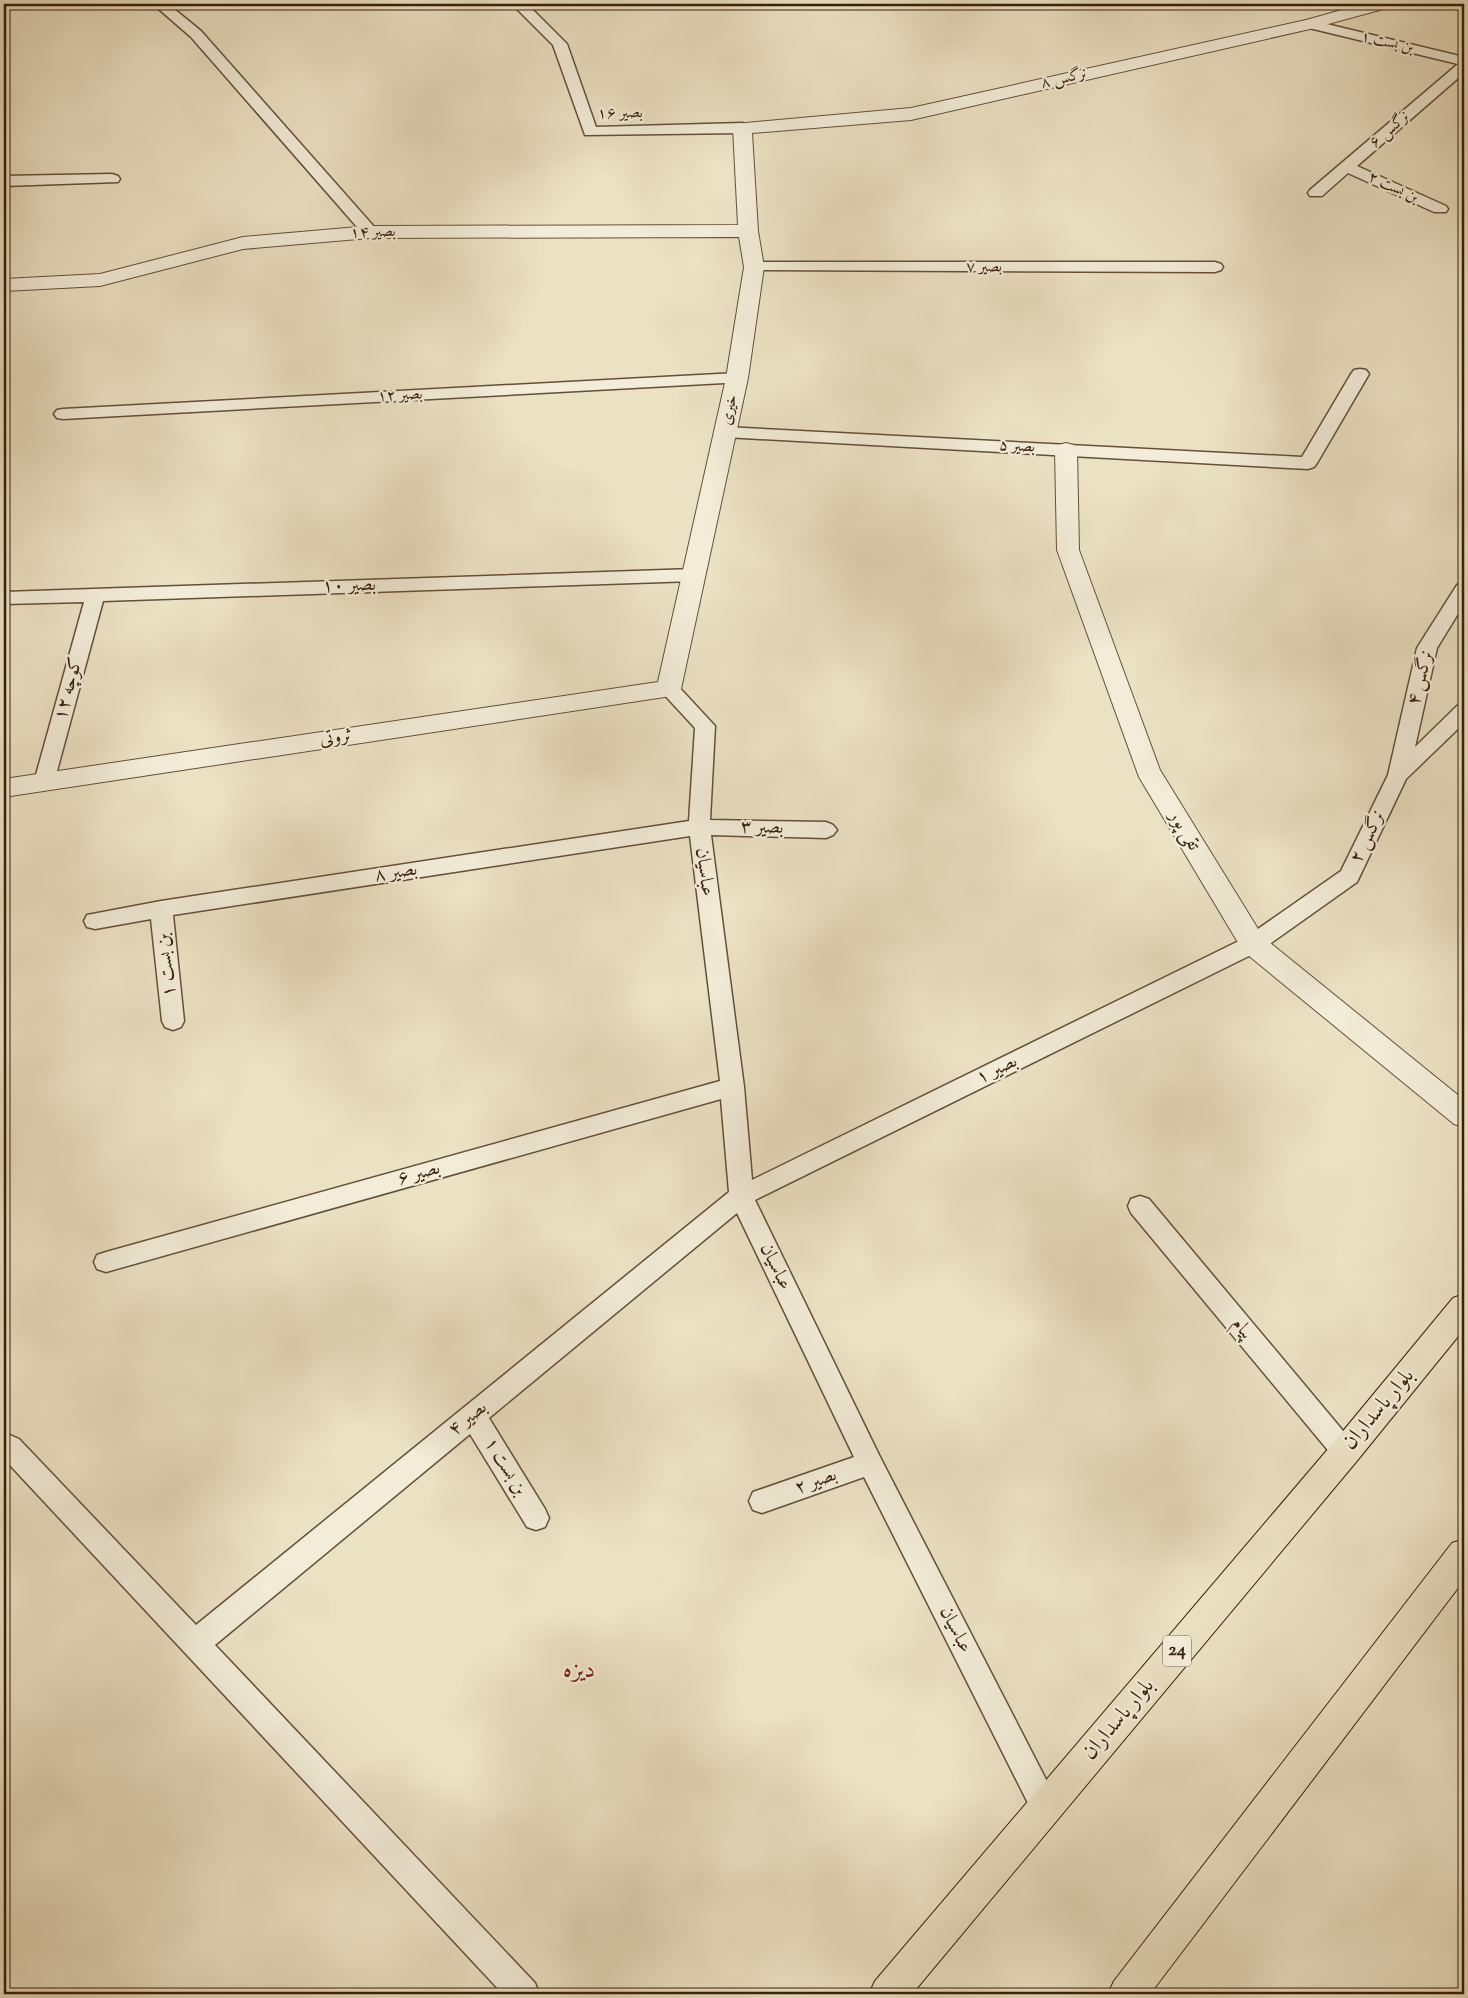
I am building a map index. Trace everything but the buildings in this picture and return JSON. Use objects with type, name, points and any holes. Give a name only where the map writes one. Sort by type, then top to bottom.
[{"type":"highway","name":"بلوار پاسداران","points":[[888,1994],[1345,1452],[1464,1307]]},
{"type":"highway","points":[[1127,1994],[1420,1614],[1464,1554]]},
{"type":"street","name":"نرگس ۸","points":[[742,128],[911,114],[1310,24],[1381,4]]},
{"type":"street","name":"خیری","points":[[669,689],[737,378],[754,267],[748,230],[742,128]]},
{"type":"street","name":"بصیر ۱۴","points":[[4,285],[100,280],[243,244],[370,232],[748,230]]},
{"type":"street","name":"تقی پور","points":[[1066,450],[1068,550],[1148,771],[1253,944],[1464,1116]]},
{"type":"street","name":"ثروتی","points":[[4,788],[669,689]]},
{"type":"lane","points":[[160,4],[196,34],[370,232]]},
{"type":"lane","name":"بصیر ۱۶","points":[[519,4],[560,44],[590,132],[742,128]]},
{"type":"lane","name":"بن بست ۱","points":[[1310,24],[1464,61]]},
{"type":"lane","name":"نرگس ۶","points":[[1316,193],[1464,66]]},
{"type":"lane","name":"بن بست ۲","points":[[1347,167],[1440,209]]},
{"type":"lane","points":[[4,181],[112,179]]},
{"type":"lane","name":"بصیر ۷","points":[[754,267],[1215,267]]},
{"type":"lane","name":"بصیر ۵","points":[[725,432],[1308,464],[1360,374]]},
{"type":"lane","name":"بصیر ۱۲","points":[[63,414],[737,378]]},
{"type":"lane","name":"بصیر ۱۰","points":[[4,598],[694,575]]},
{"type":"lane","name":"نرگس ۴","points":[[1398,775],[1427,648],[1464,589]]},
{"type":"lane","name":"کوچه ۱۲","points":[[44,782],[95,595]]},
{"type":"lane","name":"عباسیان","points":[[669,689],[705,726],[699,827],[732,1087],[741,1196],[870,1463],[1045,1807]]},
{"type":"lane","name":"نرگس ۲","points":[[1253,944],[1349,876],[1398,775],[1464,711]]},
{"type":"lane","name":"بصیر ۳","points":[[699,827],[826,830]]},
{"type":"lane","name":"بصیر ۸","points":[[95,921],[161,909],[699,827]]},
{"type":"lane","name":"بن بست ۱","points":[[161,909],[173,1020]]},
{"type":"lane","name":"بصیر ۱","points":[[741,1196],[1253,944]]},
{"type":"lane","name":"بصیر ۶","points":[[106,1262],[732,1087]]},
{"type":"lane","name":"بصیر ۴","points":[[196,1643],[741,1196]]},
{"type":"lane","name":"پیام","points":[[1140,1206],[1345,1452]]},
{"type":"lane","name":"بن بست ۱","points":[[473,1415],[536,1518]]},
{"type":"lane","points":[[4,1452],[10,1447],[524,1994]]},
{"type":"lane","name":"بصیر ۲","points":[[762,1501],[870,1463]]},
{"type":"district","name":"دیزه","points":[[579,1671]]}]
